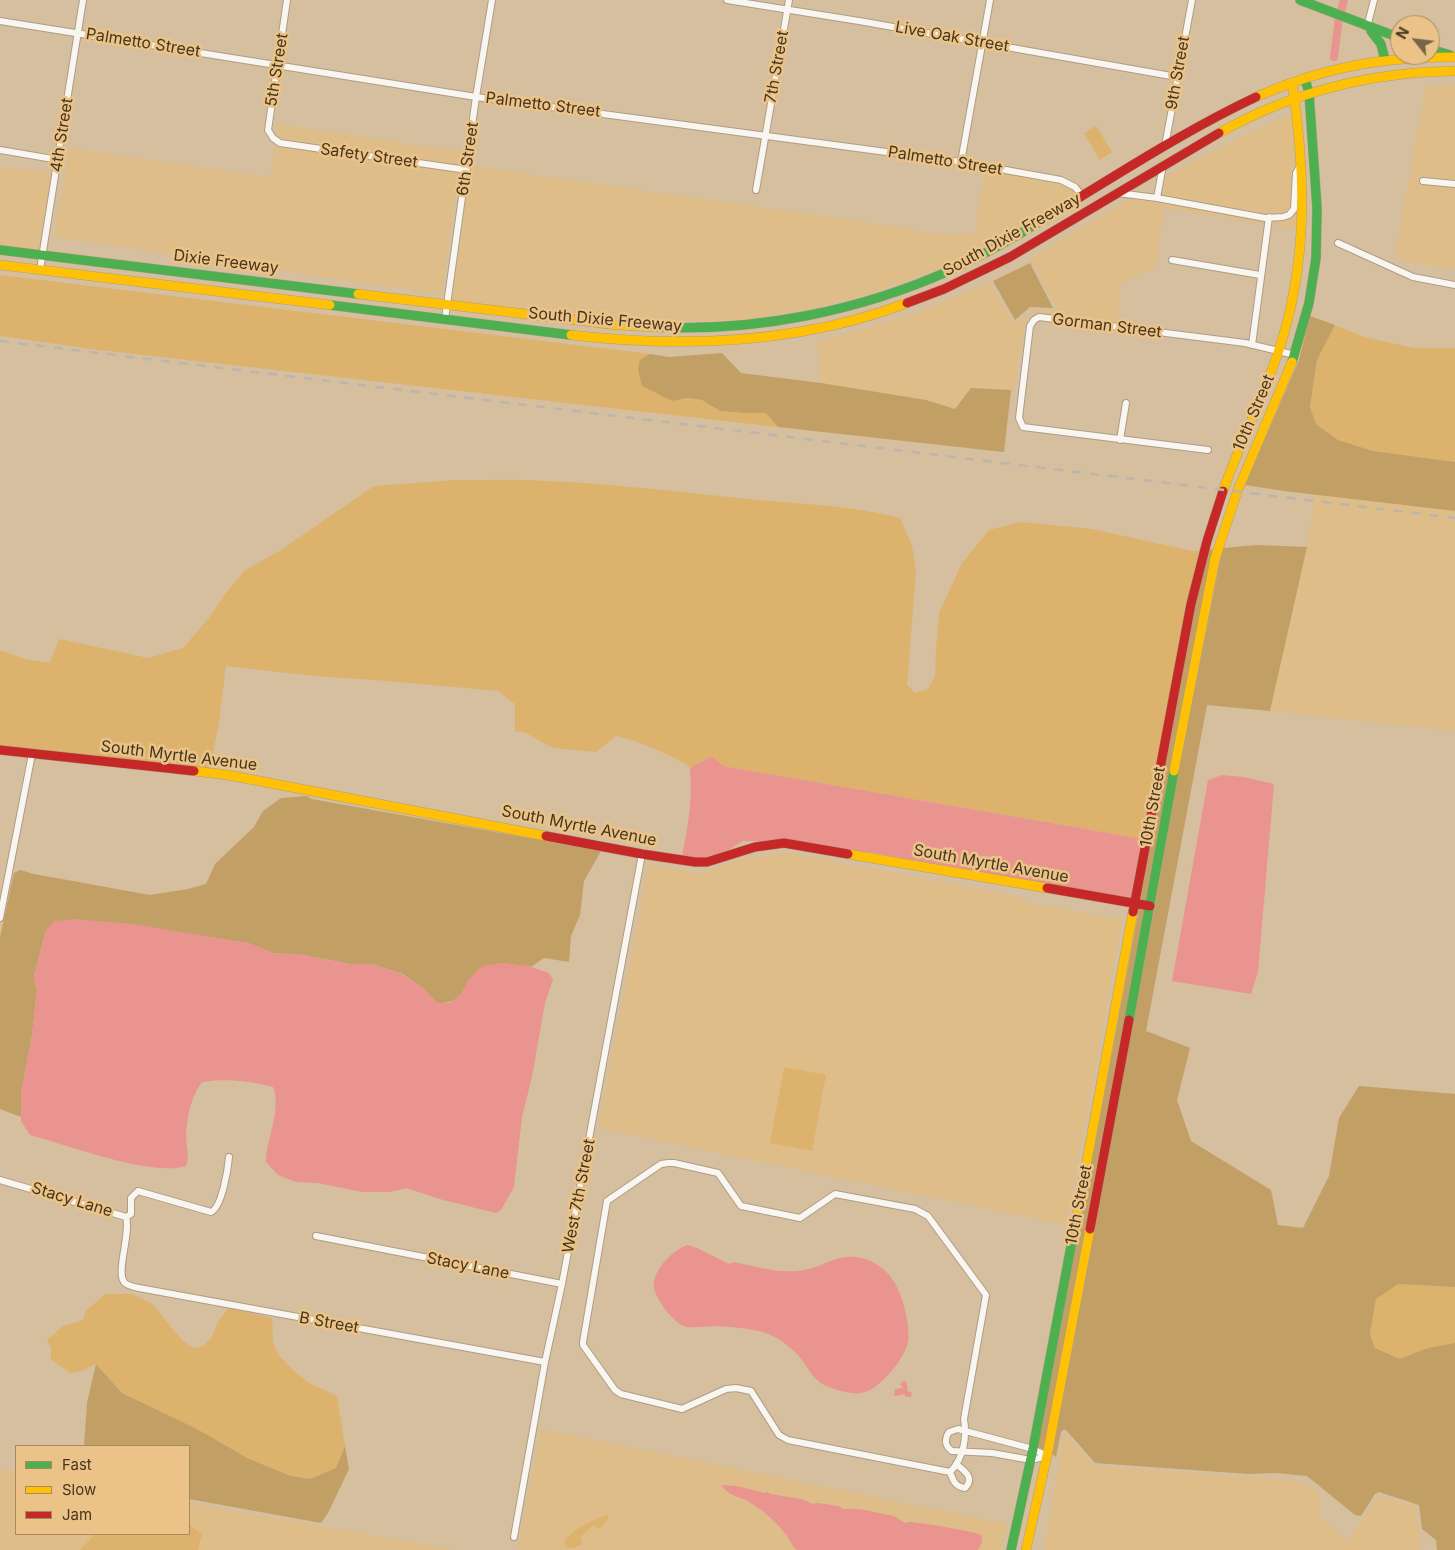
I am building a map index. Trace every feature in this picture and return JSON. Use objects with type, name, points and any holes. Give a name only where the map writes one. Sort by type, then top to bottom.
[{"type":"street","name":"4th Street","points":[[40,270],[83,0]]},
{"type":"street","name":"5th Street","points":[[273,138],[268,130],[287,0]]},
{"type":"street","name":"6th Street","points":[[445,319],[476,96],[492,0]]},
{"type":"street","name":"Live Oak Street","points":[[727,0],[788,8],[1177,78]]},
{"type":"street","name":"7th Street","points":[[756,190],[764,134],[789,0]]},
{"type":"street","points":[[961,162],[990,0]]},
{"type":"street","name":"9th Street","points":[[1165,146],[1192,0]]},
{"type":"street","points":[[1300,0],[1390,35]]},
{"type":"street","points":[[1368,27],[1374,0]]},
{"type":"street","name":"Palmetto Street","points":[[0,21],[476,96],[961,162],[1061,180],[1075,187],[1082,196]]},
{"type":"street","points":[[1368,27],[1378,37],[1385,60]]},
{"type":"street","points":[[1440,52],[1455,57]]},
{"type":"street","name":"South Dixie Freeway","points":[[447,304],[662,328],[731,326],[811,315],[882,296],[931,278],[997,246],[1238,105],[1292,83],[1330,71],[1385,60],[1414,57],[1455,57]]},
{"type":"street","name":"South Dixie Freeway","points":[[445,319],[587,336],[667,343],[730,341],[811,331],[888,311],[988,269],[1163,165],[1237,123],[1266,109],[1333,86],[1392,75],[1455,71]]},
{"type":"street","name":"10th Street","points":[[1026,1550],[1047,1456],[1215,560],[1237,492],[1295,355],[1309,303],[1316,258],[1317,208],[1309,93],[1306,79]]},
{"type":"street","name":"10th Street","points":[[1011,1550],[1031,1460],[1191,604],[1212,523],[1268,381],[1289,319],[1299,263],[1302,228],[1302,163],[1292,83]]},
{"type":"street","name":"Safety Street","points":[[273,138],[280,143],[466,170]]},
{"type":"street","points":[[0,150],[59,160]]},
{"type":"street","points":[[1116,193],[1157,198],[1264,218],[1283,217],[1292,212],[1295,206],[1296,173],[1302,163]]},
{"type":"street","points":[[1157,198],[1163,165]]},
{"type":"street","points":[[1423,181],[1455,184]]},
{"type":"street","points":[[1091,209],[1104,182]]},
{"type":"street","points":[[1063,225],[1076,210],[1082,196]]},
{"type":"street","points":[[1252,345],[1269,217]]},
{"type":"street","points":[[1338,243],[1413,278],[1455,285]]},
{"type":"street","name":"Dixie Freeway","points":[[0,250],[447,304]]},
{"type":"street","points":[[1172,260],[1260,275]]},
{"type":"street","name":"Dixie Freeway","points":[[0,265],[445,319]]},
{"type":"street","points":[[931,278],[937,292]]},
{"type":"street","points":[[239,294],[240,279]]},
{"type":"street","points":[[882,296],[888,311]]},
{"type":"street","name":"Gorman Street","points":[[1208,450],[1023,427],[1019,418],[1030,326],[1034,320],[1039,317],[1252,345],[1295,355]]},
{"type":"street","points":[[587,336],[589,321]]},
{"type":"street","points":[[730,341],[731,326]]},
{"type":"street","points":[[1120,440],[1126,403]]},
{"type":"street","points":[[1237,457],[1250,462]]},
{"type":"street","points":[[1212,523],[1226,525]]},
{"type":"street","name":"South Myrtle Avenue","points":[[0,750],[228,775],[642,854],[695,862],[707,862],[755,847],[784,843],[1150,906]]},
{"type":"street","points":[[0,918],[32,754]]},
{"type":"street","name":"West 7th Street","points":[[514,1537],[545,1362],[562,1284],[642,854]]},
{"type":"street","name":"Stacy Lane","points":[[0,1180],[126,1217],[131,1214],[131,1198],[138,1191],[213,1211],[217,1207],[227,1174],[229,1157]]},
{"type":"street","points":[[674,1163],[718,1173],[742,1206],[751,1208],[800,1218],[835,1194],[915,1209],[928,1216],[986,1295],[964,1419],[966,1431],[963,1451],[950,1472],[788,1440],[780,1435],[751,1391],[744,1388],[726,1389],[682,1410],[621,1394],[615,1390],[583,1345],[607,1201],[661,1164],[674,1163]]},
{"type":"street","name":"B Street","points":[[126,1217],[128,1227],[121,1273],[124,1282],[138,1288],[545,1362]]},
{"type":"street","name":"Stacy Lane","points":[[316,1236],[562,1284]]},
{"type":"street","points":[[952,1430],[966,1431],[1033,1449],[1047,1456],[1031,1460],[950,1449],[946,1444],[946,1438],[952,1430]]},
{"type":"street","points":[[992,1454],[995,1440]]},
{"type":"street","points":[[950,1472],[954,1483],[959,1488],[965,1488],[969,1484],[967,1473],[956,1464]]},
{"type":"shaded area","points":[[1426,86],[1455,86],[1455,180],[1419,176],[1419,184],[1455,188],[1455,270],[1400,260],[1395,254]]},
{"type":"shaded area","points":[[1293,114],[1298,162],[1292,171],[1291,204],[1286,211],[1282,213],[1271,211],[1264,213],[1162,195],[1166,177],[1250,133]]},
{"type":"shaded area","points":[[278,124],[462,152],[441,294],[55,237],[69,148],[270,177]]},
{"type":"shaded area","points":[[1096,126],[1112,152],[1100,160],[1084,133]]},
{"type":"shaded area","points":[[471,166],[892,226],[942,235],[974,234],[985,170],[1061,184],[1075,193],[952,264],[860,297],[798,311],[733,321],[652,321],[595,318],[452,301]]},
{"type":"shaded area","points":[[0,167],[52,173],[38,249],[0,245]]},
{"type":"shaded area","points":[[1129,199],[1157,202],[1264,221],[1285,221],[1292,218],[1298,210],[1298,225],[1297,229],[1164,208],[1156,266],[1121,285],[1118,323],[1028,313],[1031,311],[1054,311],[1057,309],[1033,262],[1029,260]]},
{"type":"shaded area","points":[[1030,263],[1053,308],[1030,307],[1015,320],[993,281]]},
{"type":"shaded area","points":[[0,275],[650,354],[640,361],[672,401],[688,398],[702,400],[720,411],[766,413],[778,427],[91,349],[0,336]]},
{"type":"shaded area","points":[[990,282],[1013,323],[1017,323],[1027,315],[1014,390],[971,388],[955,409],[926,400],[821,383],[817,342],[916,314]]},
{"type":"shaded area","points":[[1310,316],[1335,325],[1317,360],[1310,407],[1316,424],[1338,440],[1373,451],[1455,462],[1455,511],[1245,485],[1299,360]]},
{"type":"shaded area","points":[[1335,325],[1364,337],[1413,348],[1455,348],[1455,462],[1373,451],[1338,440],[1316,424],[1310,407],[1317,360]]},
{"type":"shaded area","points":[[722,353],[741,373],[821,383],[926,400],[955,409],[971,388],[1011,390],[1004,452],[778,427],[766,413],[720,411],[702,400],[688,398],[672,401],[642,386],[638,370],[640,360],[650,354],[669,357]]},
{"type":"shaded area","points":[[456,480],[536,480],[622,486],[862,510],[900,518],[912,546],[916,572],[907,685],[915,693],[928,689],[935,677],[939,613],[962,563],[989,530],[1021,522],[1092,529],[1199,551],[1187,603],[1143,839],[723,766],[712,756],[690,768],[654,748],[616,736],[596,752],[553,748],[526,733],[515,731],[515,704],[498,691],[314,676],[226,666],[219,722],[209,773],[0,750],[0,650],[25,659],[50,663],[59,639],[148,658],[183,648],[209,618],[222,598],[244,571],[281,550],[374,486]]},
{"type":"shaded area","points":[[1315,495],[1455,511],[1455,731],[1270,711],[1307,547]]},
{"type":"shaded area","points":[[1256,545],[1307,547],[1270,711],[1207,705],[1146,1031],[1190,1048],[1177,1100],[1191,1141],[1271,1190],[1278,1225],[1303,1228],[1329,1176],[1339,1118],[1359,1086],[1455,1094],[1455,1287],[1398,1284],[1376,1299],[1370,1334],[1375,1348],[1400,1359],[1428,1348],[1455,1343],[1455,1550],[1437,1550],[1436,1540],[1422,1529],[1419,1505],[1379,1492],[1375,1494],[1361,1516],[1355,1515],[1307,1476],[1276,1473],[1249,1474],[1095,1463],[1064,1429],[1061,1432],[1056,1457],[1052,1454],[1180,763],[1220,561],[1223,548]]},
{"type":"shaded area","points":[[1214,549],[1172,757],[1146,902],[1140,901],[1195,605],[1208,550]]},
{"type":"shaded area","points":[[712,756],[723,766],[1143,839],[1132,899],[874,853],[766,841],[743,841],[727,851],[705,858],[682,856],[690,802],[690,768]]},
{"type":"shaded area","points":[[1222,775],[1244,777],[1274,784],[1258,972],[1251,994],[1172,981],[1208,780]]},
{"type":"shaded area","points":[[306,796],[312,799],[601,851],[584,881],[580,915],[571,936],[569,962],[544,958],[531,967],[501,963],[468,980],[457,998],[449,1002],[437,1003],[423,988],[403,974],[372,964],[350,964],[303,955],[273,953],[248,943],[208,937],[46,930],[34,977],[37,991],[32,1036],[21,1093],[21,1117],[0,1109],[0,937],[14,873],[20,870],[150,895],[188,889],[206,884],[215,864],[254,827],[263,811],[281,798]]},
{"type":"shaded area","points":[[788,853],[1015,896],[1035,904],[1122,920],[1066,1225],[598,1128],[649,864],[699,874],[740,860]]},
{"type":"shaded area","points":[[1139,909],[1145,910],[1044,1450],[1038,1447]]},
{"type":"shaded area","points":[[74,919],[133,924],[248,943],[273,953],[303,955],[350,964],[372,964],[402,974],[423,988],[437,1003],[450,1003],[462,993],[468,980],[482,966],[501,963],[529,966],[549,973],[553,980],[545,1003],[532,1077],[522,1117],[514,1187],[501,1210],[496,1213],[443,1200],[406,1188],[390,1192],[362,1192],[318,1183],[296,1182],[278,1175],[266,1162],[276,1105],[273,1087],[256,1083],[229,1080],[202,1082],[192,1100],[189,1114],[186,1135],[188,1155],[186,1166],[171,1168],[131,1164],[30,1135],[21,1121],[21,1093],[32,1036],[37,991],[34,977],[46,930],[54,921]]},
{"type":"shaded area","points":[[784,1067],[826,1075],[812,1151],[770,1143]]},
{"type":"shaded area","points":[[687,1245],[729,1264],[734,1262],[781,1271],[809,1269],[848,1257],[863,1258],[877,1264],[893,1280],[900,1293],[909,1335],[906,1349],[897,1365],[876,1386],[868,1391],[852,1393],[835,1389],[818,1381],[795,1352],[781,1341],[766,1333],[734,1327],[687,1327],[682,1325],[669,1314],[660,1302],[654,1288],[654,1281],[660,1268],[669,1256]]},
{"type":"shaded area","points":[[1398,1284],[1455,1287],[1455,1343],[1428,1348],[1401,1359],[1375,1348],[1370,1334],[1376,1298]]},
{"type":"shaded area","points":[[105,1294],[132,1294],[153,1304],[183,1341],[193,1348],[204,1346],[211,1338],[219,1320],[229,1308],[272,1318],[273,1342],[278,1354],[293,1370],[311,1384],[337,1396],[345,1446],[336,1468],[310,1479],[292,1476],[244,1457],[197,1429],[122,1393],[96,1364],[82,1371],[70,1373],[51,1359],[51,1348],[47,1340],[63,1326],[83,1320],[86,1311]]},
{"type":"shaded area","points":[[96,1364],[122,1393],[197,1429],[247,1458],[291,1476],[310,1479],[336,1468],[345,1446],[349,1469],[328,1513],[321,1523],[190,1499],[190,1445],[84,1445],[87,1403]]},
{"type":"shaded area","points":[[903,1381],[906,1381],[908,1391],[911,1392],[912,1395],[910,1397],[906,1397],[904,1394],[894,1395],[895,1389],[903,1387],[900,1385]]},
{"type":"shaded area","points":[[541,1429],[1008,1524],[1000,1550],[518,1550]]},
{"type":"shaded area","points":[[1064,1433],[1094,1466],[1288,1480],[1309,1486],[1318,1493],[1321,1499],[1318,1515],[1348,1542],[1378,1496],[1416,1507],[1420,1550],[1044,1550]]},
{"type":"shaded area","points":[[0,1469],[15,1472],[15,1535],[190,1535],[190,1503],[457,1550],[0,1550]]},
{"type":"shaded area","points":[[721,1485],[768,1492],[770,1494],[801,1499],[813,1504],[838,1506],[844,1509],[860,1509],[894,1516],[905,1523],[909,1522],[970,1532],[981,1535],[982,1541],[978,1550],[798,1550],[794,1548],[786,1534],[770,1517],[749,1502],[729,1493]]},
{"type":"shaded area","points":[[608,1515],[609,1518],[599,1529],[593,1525],[580,1538],[583,1544],[573,1548],[568,1548],[566,1544],[564,1545],[569,1536],[575,1531]]},
{"type":"shaded area","points":[[190,1526],[202,1534],[198,1550],[80,1550],[94,1535],[190,1535]]},
{"type":"waterway","points":[[1334,57],[1339,17],[1344,0]]},
{"type":"railway","points":[[0,341],[1455,518]]},
{"type":"traffic: fast","points":[[1300,0],[1390,34]]},
{"type":"traffic: fast","points":[[1371,31],[1381,44],[1385,60]]},
{"type":"traffic: fast","points":[[1440,52],[1450,55]]},
{"type":"traffic: fast","points":[[1292,362],[1309,303],[1316,258],[1317,208],[1309,93],[1305,79]]},
{"type":"traffic: fast","points":[[655,327],[693,328],[769,322],[844,307],[880,297],[951,270],[998,246],[1044,219]]},
{"type":"traffic: fast","points":[[0,250],[358,294]]},
{"type":"traffic: fast","points":[[330,305],[571,335]]},
{"type":"traffic: fast","points":[[1129,1020],[1174,771]]},
{"type":"traffic: fast","points":[[1011,1550],[1033,1449],[1075,1225]]},
{"type":"traffic: slow","points":[[1256,97],[1305,78],[1353,66],[1402,59],[1455,57]]},
{"type":"traffic: slow","points":[[1219,133],[1275,106],[1333,87],[1393,75],[1455,71]]},
{"type":"traffic: slow","points":[[1223,491],[1279,350],[1295,284],[1300,251],[1302,184],[1297,117],[1292,83]]},
{"type":"traffic: slow","points":[[0,265],[330,305]]},
{"type":"traffic: slow","points":[[358,294],[617,325],[655,327]]},
{"type":"traffic: slow","points":[[571,335],[656,341],[741,339],[783,335],[825,327],[866,317],[907,303]]},
{"type":"traffic: slow","points":[[1174,771],[1215,559],[1237,492],[1292,362]]},
{"type":"traffic: slow","points":[[194,771],[228,775],[546,836]]},
{"type":"traffic: slow","points":[[848,854],[1047,888]]},
{"type":"traffic: slow","points":[[1075,1225],[1133,912]]},
{"type":"traffic: slow","points":[[1026,1550],[1047,1456],[1090,1229]]},
{"type":"traffic: jam","points":[[1044,219],[1175,140],[1256,97]]},
{"type":"traffic: jam","points":[[907,303],[944,289],[1010,257],[1219,133]]},
{"type":"traffic: jam","points":[[1133,912],[1191,604],[1207,541],[1223,491]]},
{"type":"traffic: jam","points":[[0,750],[194,771]]},
{"type":"traffic: jam","points":[[546,836],[695,862],[707,862],[755,847],[784,843],[848,854]]},
{"type":"traffic: jam","points":[[1047,888],[1150,906]]},
{"type":"traffic: jam","points":[[1090,1229],[1129,1020]]}]
